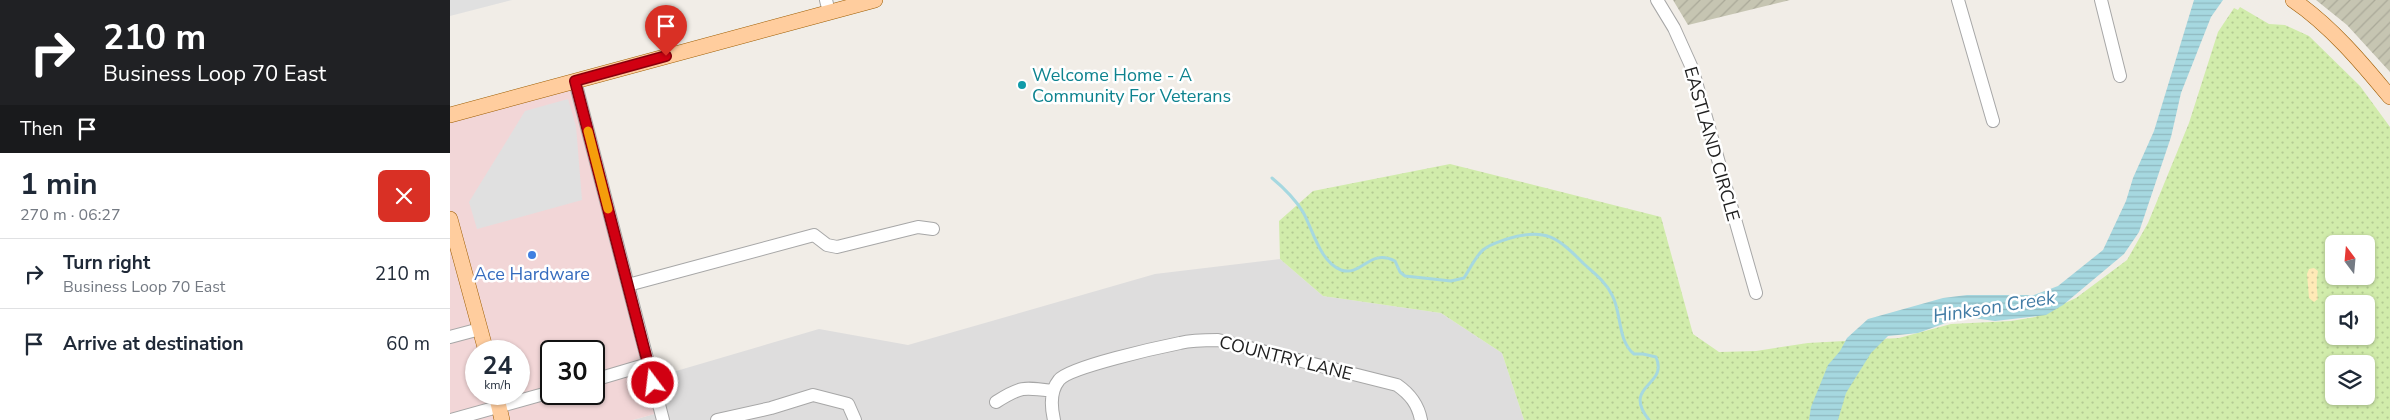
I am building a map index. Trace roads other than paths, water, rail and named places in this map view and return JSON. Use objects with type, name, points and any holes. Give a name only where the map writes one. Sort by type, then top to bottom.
[{"type":"main road","points":[[450,116],[827,6],[875,0]]},
{"type":"main road","points":[[2293,0],[2312,15],[2366,68],[2390,97]]},
{"type":"main road","points":[[450,219],[483,340]]},
{"type":"street","name":"EASTLAND CIRCLE","points":[[1658,0],[1674,28],[1692,68],[1756,293]]},
{"type":"street","points":[[1958,0],[1993,122]]},
{"type":"street","points":[[2101,0],[2120,76]]},
{"type":"street","points":[[575,81],[662,420]]},
{"type":"street","points":[[628,286],[814,236],[827,245],[837,246],[918,227],[933,229]]},
{"type":"street","points":[[450,337],[480,329]]},
{"type":"street","name":"COUNTRY LANE","points":[[1053,391],[1060,378],[1076,370],[1179,343],[1218,340],[1397,386],[1410,394],[1422,420]]},
{"type":"street","points":[[605,377],[648,364]]},
{"type":"street","points":[[996,402],[1016,389],[1026,387],[1053,391],[1052,411],[1054,420]]},
{"type":"street","points":[[452,420],[540,395]]},
{"type":"street","points":[[717,420],[771,408],[813,395],[848,404],[855,420]]},
{"type":"water","name":"Hinkson Creek","points":[[2194,0],[2223,0],[2211,17],[2181,93],[2171,137],[2139,232],[2124,254],[2063,305],[2046,315],[1995,321],[1973,318],[1954,320],[1918,333],[1888,336],[1871,353],[1846,393],[1838,420],[1809,420],[1811,407],[1828,365],[1840,351],[1847,338],[1868,319],[1943,298],[1967,295],[2034,295],[2058,286],[2103,250],[2126,201],[2133,178],[2154,131]]},
{"type":"waterway","points":[[1272,178],[1285,190],[1303,212],[1322,253],[1334,266],[1341,270],[1355,270],[1372,260],[1386,258],[1395,261],[1400,272],[1405,276],[1451,281],[1464,278],[1480,253],[1495,243],[1532,234],[1550,237],[1558,241],[1600,278],[1609,290],[1615,302],[1622,334],[1634,354],[1656,357],[1658,367],[1656,374],[1642,392],[1640,399],[1642,408],[1649,420]]},
{"type":"place","name":"Welcome Home - A Community For Veterans","points":[[1022,85]]},
{"type":"place","name":"Ace Hardware","points":[[532,255]]}]
